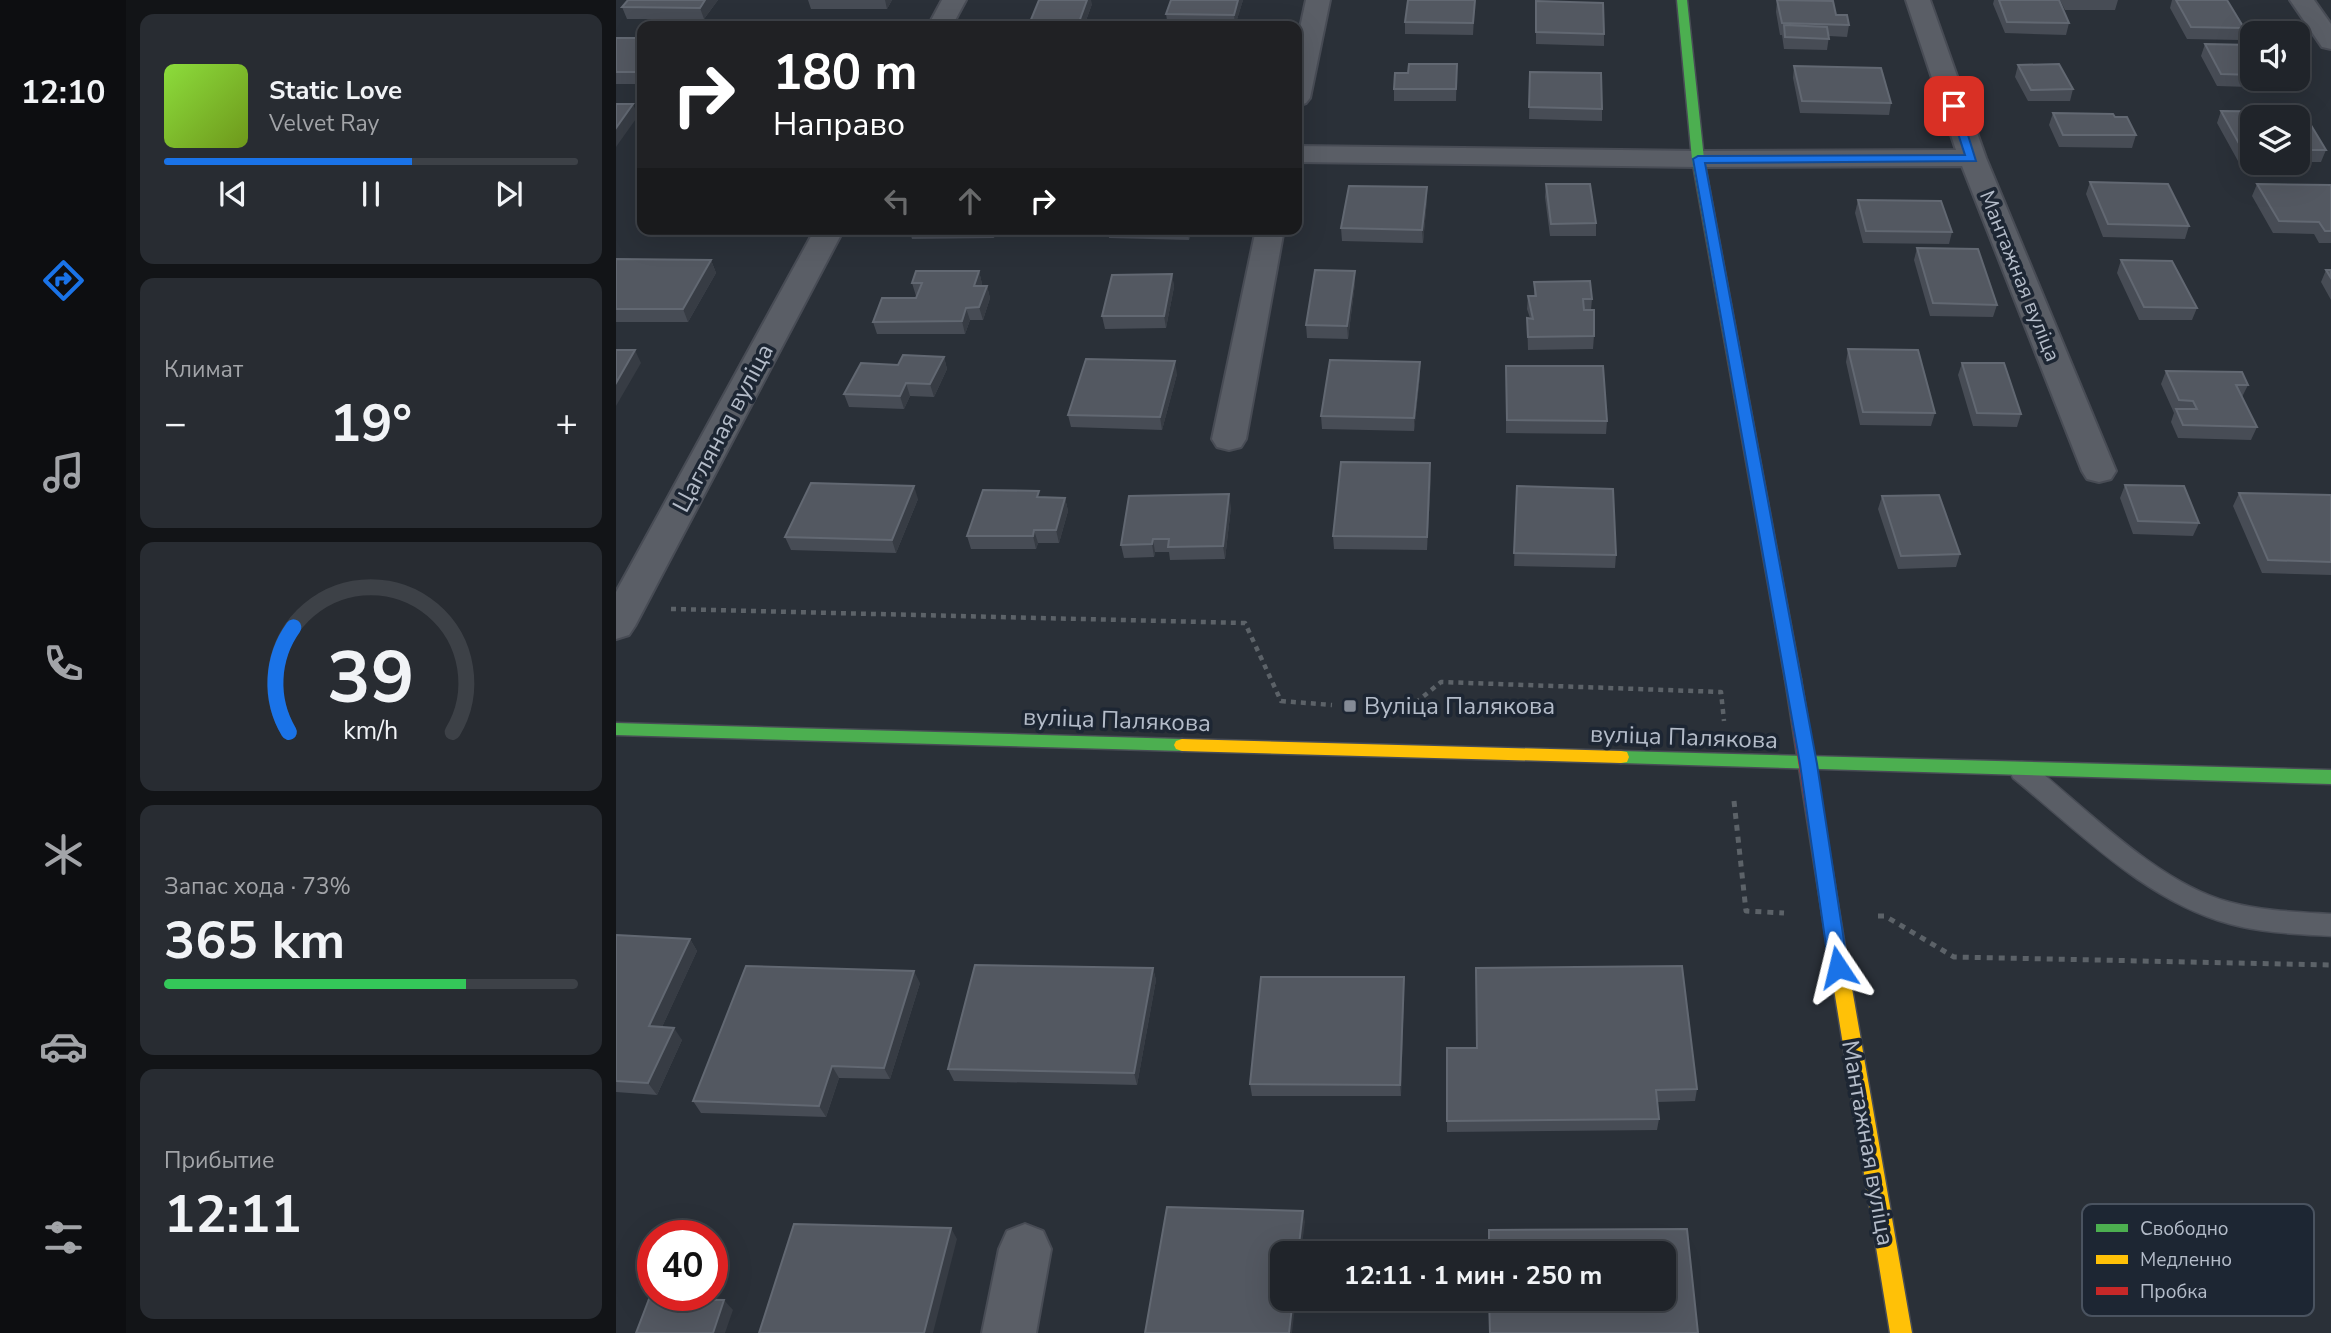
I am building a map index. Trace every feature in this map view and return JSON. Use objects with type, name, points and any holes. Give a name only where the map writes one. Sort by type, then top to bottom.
[{"type":"street","points":[[943,21],[954,0]]},
{"type":"street","points":[[1302,75],[1318,0]]},
{"type":"street","name":"Мантажная вуліца","points":[[1682,0],[1698,159],[1809,764],[1830,915],[1901,1333]]},
{"type":"street","name":"Мантажная вуліца","points":[[1918,0],[1972,158],[2099,471]]},
{"type":"street","points":[[2302,0],[2331,42]]},
{"type":"street","points":[[1302,154],[1698,159],[1972,158]]},
{"type":"street","name":"Цагляная вуліца","points":[[616,626],[827,235]]},
{"type":"street","points":[[1228,439],[1269,235]]},
{"type":"street","name":"вуліца Палякова","points":[[616,729],[2331,778]]},
{"type":"street","points":[[1009,1333],[1025,1249]]},
{"type":"lane","points":[[2022,771],[2144,867],[2200,903],[2264,921],[2331,925]]},
{"type":"path","points":[[663,609],[1245,623],[1281,701]]},
{"type":"path","points":[[1409,710],[1441,682],[1721,692],[1725,728]]},
{"type":"path","points":[[1733,799],[1746,911],[1796,913]]},
{"type":"path","points":[[1873,916],[1885,916],[1954,957],[2331,965]]},
{"type":"building","points":[[628,0],[705,0],[700,8],[622,7]]},
{"type":"building","points":[[1039,0],[1087,0],[1079,21],[1030,21]]},
{"type":"building","points":[[1171,0],[1238,0],[1234,15],[1166,14]]},
{"type":"building","points":[[1408,0],[1475,0],[1473,23],[1405,22]]},
{"type":"building","points":[[1777,0],[1833,1],[1836,15],[1847,15],[1849,25],[1782,23]]},
{"type":"building","points":[[1999,0],[2059,0],[2069,23],[2007,22]]},
{"type":"building","points":[[2176,0],[2227,0],[2240,21],[2240,28],[2191,27]]},
{"type":"building","points":[[1536,1],[1603,3],[1604,34],[1536,32]]},
{"type":"building","points":[[1784,25],[1827,27],[1829,39],[1785,37]]},
{"type":"building","points":[[616,38],[637,38],[637,72],[616,72]]},
{"type":"building","points":[[2205,44],[2240,45],[2240,75],[2221,74]]},
{"type":"building","points":[[1409,64],[1457,64],[1456,89],[1394,89],[1395,73],[1408,73]]},
{"type":"building","points":[[2059,64],[2073,89],[2031,90],[2018,65]]},
{"type":"building","points":[[1794,66],[1881,68],[1891,103],[1802,101]]},
{"type":"building","points":[[1530,72],[1601,73],[1602,109],[1529,107]]},
{"type":"building","points":[[616,104],[633,104],[616,128]]},
{"type":"building","points":[[2221,111],[2240,111],[2240,145]]},
{"type":"building","points":[[2053,113],[2113,114],[2115,117],[2127,117],[2136,135],[2063,135]]},
{"type":"building","points":[[2310,124],[2326,150],[2310,150]]},
{"type":"building","points":[[2090,182],[2168,184],[2189,226],[2108,224]]},
{"type":"building","points":[[1546,184],[1590,184],[1596,223],[1551,224]]},
{"type":"building","points":[[2257,184],[2331,185],[2331,231],[2325,231],[2319,222],[2279,221]]},
{"type":"building","points":[[1349,186],[1427,187],[1422,230],[1341,228]]},
{"type":"building","points":[[1858,200],[1941,201],[1952,232],[1866,231]]},
{"type":"building","points":[[1917,248],[1978,249],[1997,305],[1933,303]]},
{"type":"building","points":[[616,259],[711,260],[683,309],[616,309]]},
{"type":"building","points":[[2121,260],[2172,261],[2197,308],[2144,307]]},
{"type":"building","points":[[1315,270],[1355,271],[1347,326],[1306,325]]},
{"type":"building","points":[[916,271],[979,271],[974,286],[987,286],[979,307],[966,308],[962,321],[873,322],[882,298],[916,298],[922,283],[912,283]]},
{"type":"building","points":[[1172,274],[1164,316],[1102,316],[1112,275]]},
{"type":"building","points":[[1590,281],[1592,299],[1583,299],[1584,310],[1594,310],[1594,336],[1528,337],[1527,318],[1533,319],[1528,296],[1536,296],[1534,282]]},
{"type":"building","points":[[1848,349],[1918,350],[1935,413],[1863,412]]},
{"type":"building","points":[[616,350],[635,350],[616,383]]},
{"type":"building","points":[[903,355],[944,357],[930,384],[906,383],[900,396],[844,394],[861,363],[898,365]]},
{"type":"building","points":[[1086,359],[1175,361],[1160,417],[1068,415]]},
{"type":"building","points":[[1330,360],[1420,362],[1414,418],[1321,416]]},
{"type":"building","points":[[1962,363],[2004,363],[2021,414],[1977,413]]},
{"type":"building","points":[[1506,366],[1603,366],[1607,421],[1507,420]]},
{"type":"building","points":[[2166,371],[2242,372],[2248,385],[2236,385],[2257,427],[2183,425],[2176,409],[2197,409],[2193,401],[2179,400]]},
{"type":"building","points":[[1341,462],[1430,463],[1427,537],[1333,536]]},
{"type":"building","points":[[811,483],[914,486],[892,540],[785,537]]},
{"type":"building","points":[[2125,485],[2184,486],[2199,523],[2138,521]]},
{"type":"building","points":[[1517,486],[1613,489],[1616,555],[1514,553]]},
{"type":"building","points":[[983,490],[1039,491],[1037,497],[1065,498],[1056,530],[1034,530],[1033,536],[967,536]]},
{"type":"building","points":[[2239,493],[2331,495],[2331,562],[2268,560]]},
{"type":"building","points":[[1229,494],[1223,546],[1168,547],[1169,539],[1153,539],[1152,544],[1121,545],[1129,496]]},
{"type":"building","points":[[1939,495],[1960,554],[1901,556],[1882,496]]},
{"type":"building","points":[[616,935],[690,939],[649,1026],[674,1028],[648,1083],[616,1081]]},
{"type":"building","points":[[975,965],[1153,968],[1134,1073],[948,1069]]},
{"type":"building","points":[[746,966],[914,971],[884,1068],[832,1066],[819,1106],[693,1101]]},
{"type":"building","points":[[1682,966],[1697,1089],[1656,1090],[1659,1119],[1447,1121],[1447,1048],[1477,1048],[1476,968]]},
{"type":"building","points":[[1261,977],[1404,977],[1400,1085],[1250,1084]]},
{"type":"building","points":[[1167,1207],[1303,1211],[1299,1241],[1270,1241],[1270,1311],[1292,1311],[1289,1333],[1145,1333]]},
{"type":"building","points":[[794,1224],[951,1228],[924,1333],[759,1333]]},
{"type":"building","points":[[1687,1229],[1698,1333],[1490,1333],[1489,1311],[1676,1311],[1676,1241],[1489,1241],[1489,1230]]},
{"type":"building","points":[[644,1311],[720,1311],[713,1333],[636,1333]]},
{"type":"traffic: fast","points":[[1682,0],[1698,159],[1793,679]]},
{"type":"traffic: fast","points":[[616,729],[1182,745]]},
{"type":"traffic: fast","points":[[1621,757],[2331,777]]},
{"type":"traffic: slow","points":[[1182,745],[1621,757]]},
{"type":"traffic: slow","points":[[1841,977],[1901,1333]]},
{"type":"traffic: jam","points":[[1793,679],[1841,977]]},
{"type":"place","name":"Вуліца Палякова","points":[[1350,706]]},
{"type":"route","points":[[1838,967],[1809,764],[1698,159],[1972,158],[1954,106]]}]
